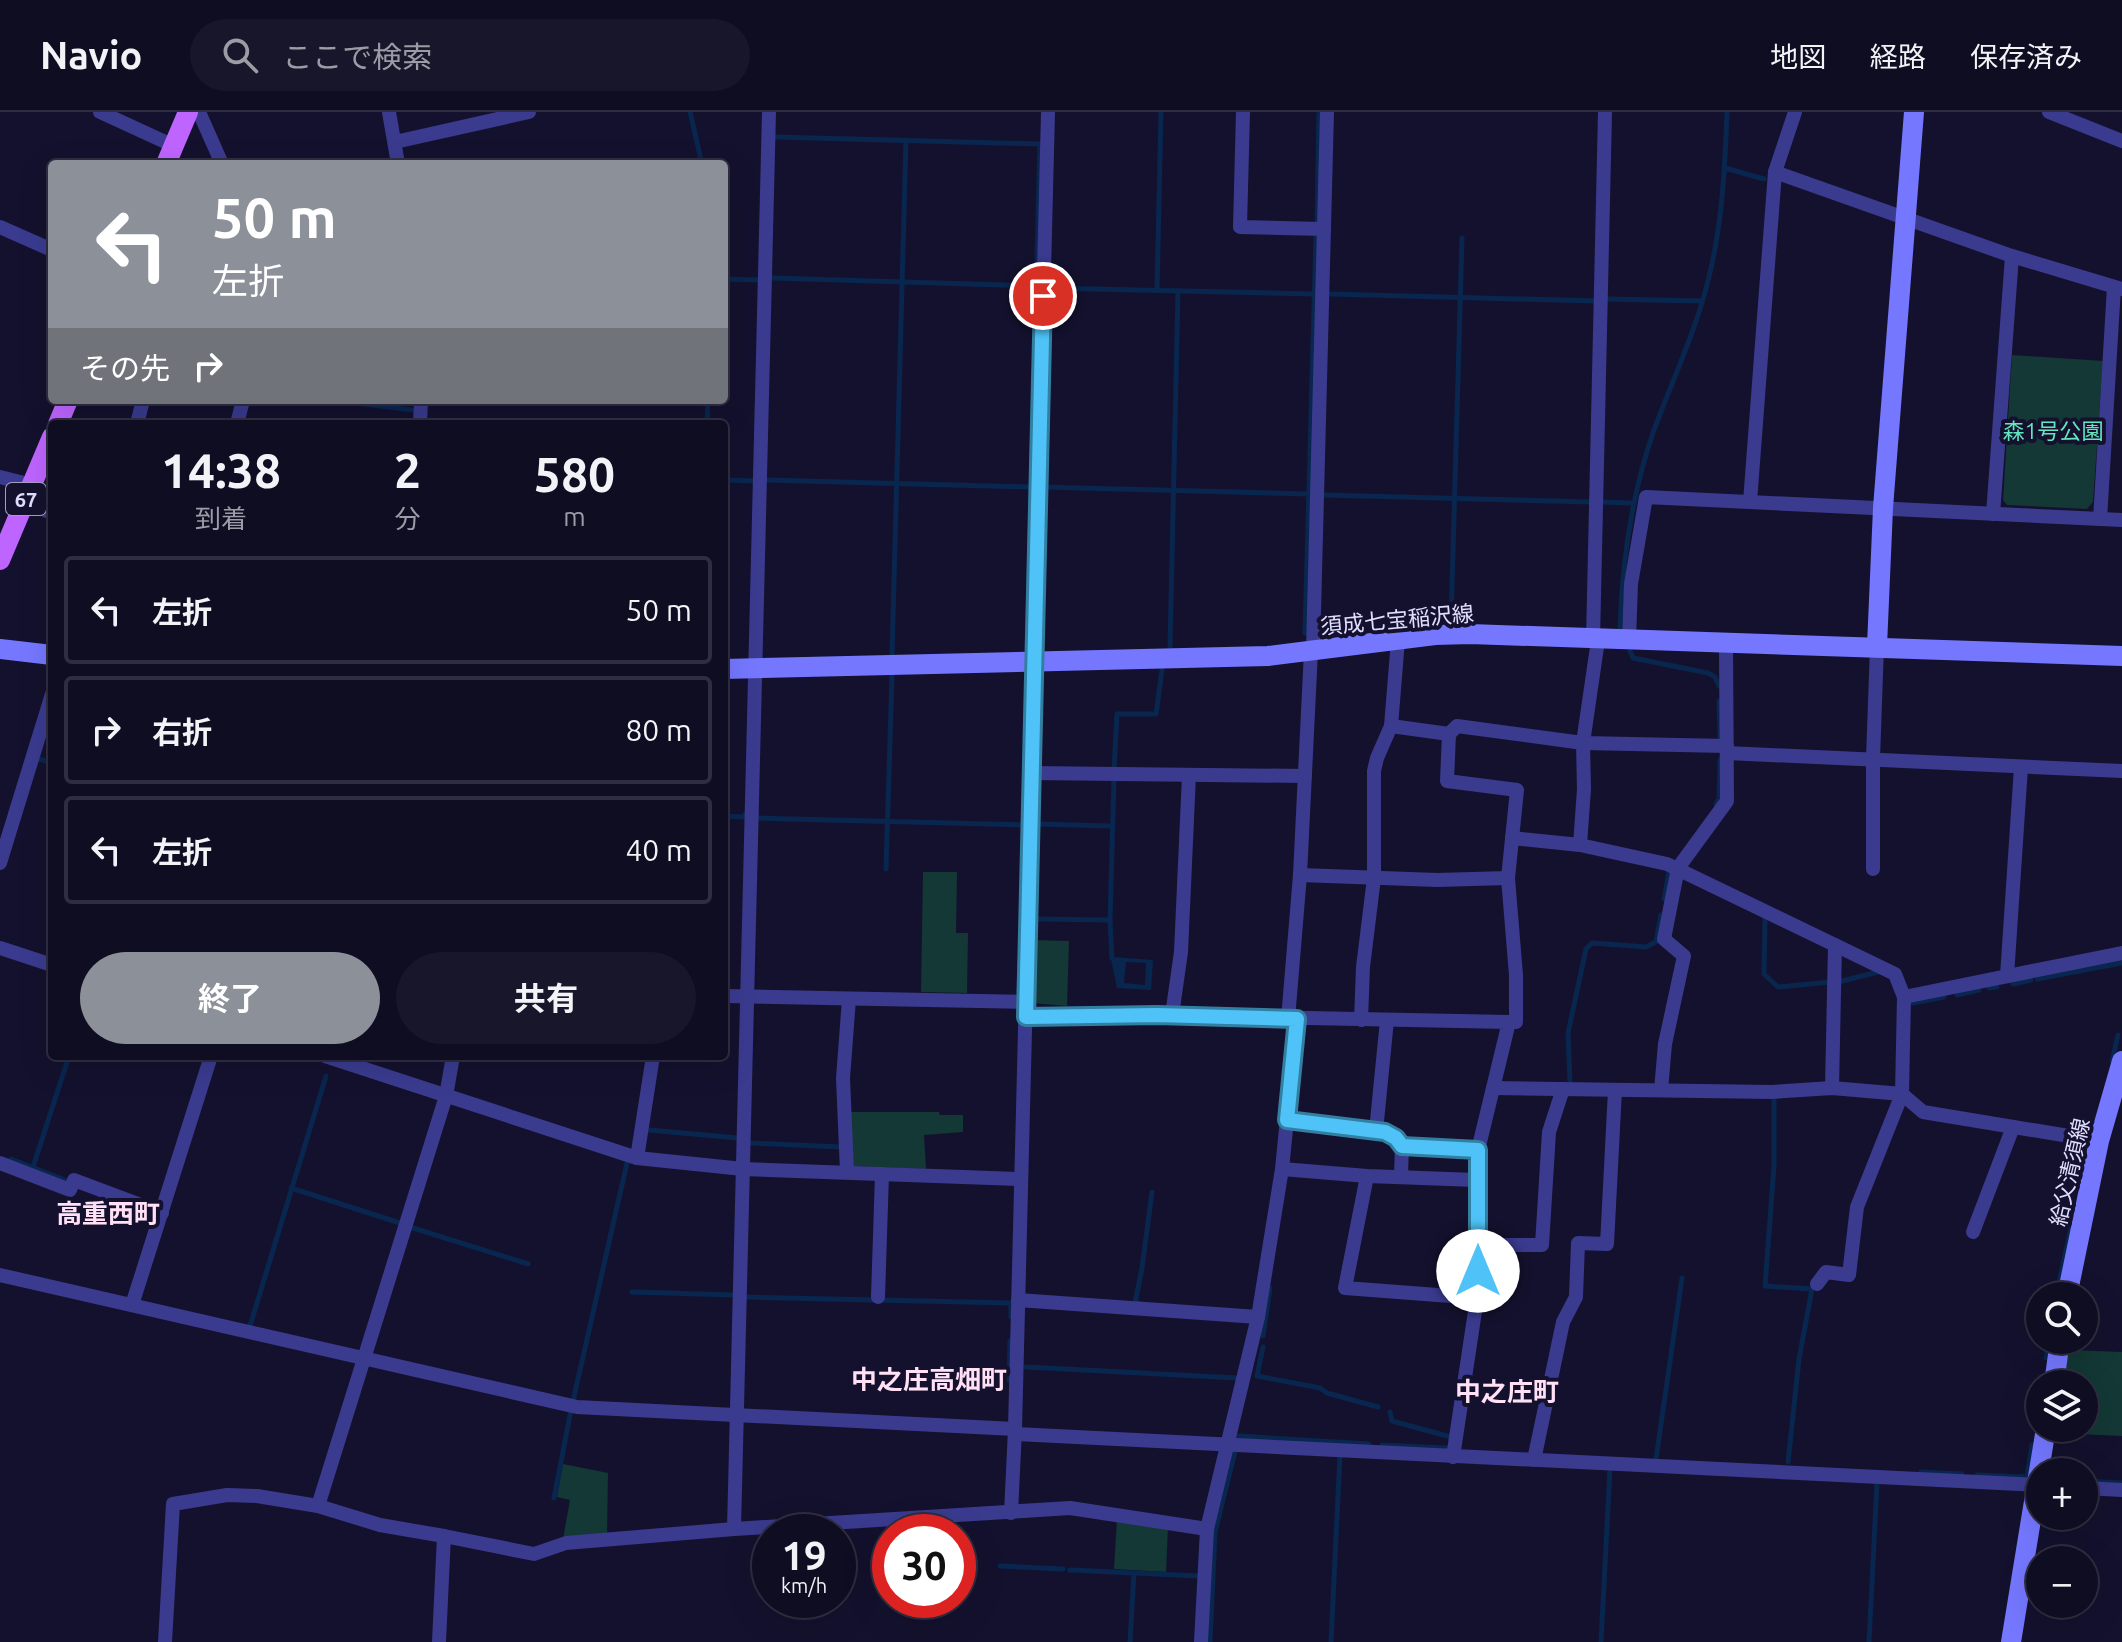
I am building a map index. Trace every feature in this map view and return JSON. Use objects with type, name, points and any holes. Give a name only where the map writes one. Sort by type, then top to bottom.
[{"type":"main road","points":[[170,155],[188,112]]},
{"type":"main road","points":[[1877,646],[1883,508],[1914,112]]},
{"type":"main road","name":"67","points":[[0,560],[48,446]]},
{"type":"main road","name":"須成七宝稲沢線","points":[[728,669],[1268,656],[1470,634],[2122,656]]},
{"type":"main road","points":[[0,649],[48,655]]},
{"type":"main road","name":"給父清須線","points":[[2070,1282],[2099,1141],[2122,1061]]},
{"type":"main road","points":[[2011,1642],[2030,1530]]},
{"type":"street","points":[[100,112],[170,155]]},
{"type":"street","points":[[199,112],[220,160]]},
{"type":"street","points":[[389,112],[397,160]]},
{"type":"street","points":[[395,142],[529,112]]},
{"type":"street","points":[[734,1529],[769,112]]},
{"type":"street","points":[[1011,1513],[1048,112]]},
{"type":"street","points":[[1243,112],[1240,227],[1324,229]]},
{"type":"street","points":[[1201,1642],[1207,1529],[1258,1317],[1287,1120],[1312,651],[1327,112]]},
{"type":"street","points":[[1580,845],[1583,743],[1596,640],[1605,112]]},
{"type":"street","points":[[1750,502],[1775,172],[1795,112]]},
{"type":"street","points":[[2049,112],[2122,141]]},
{"type":"street","points":[[1775,172],[2012,256],[2118,288],[2100,519]]},
{"type":"street","points":[[0,227],[48,248]]},
{"type":"street","points":[[1993,514],[2012,256]]},
{"type":"street","points":[[0,477],[48,510]]},
{"type":"street","points":[[1629,640],[1631,584],[1646,497],[2122,520]]},
{"type":"street","points":[[1361,1020],[1363,967],[1374,878],[1374,771],[1391,726],[1398,640]]},
{"type":"street","points":[[1661,1090],[1665,1044],[1684,956],[1664,939],[1678,868],[1727,801],[1726,643]]},
{"type":"street","points":[[1873,869],[1877,646]]},
{"type":"street","points":[[0,863],[48,707]]},
{"type":"street","points":[[1391,726],[1449,734]]},
{"type":"street","points":[[728,996],[1292,1019],[1516,1022],[1508,878],[1517,790],[1447,781],[1449,734],[1457,726],[1583,743],[2122,771]]},
{"type":"street","points":[[2007,976],[2021,767]]},
{"type":"street","points":[[1031,773],[1305,776]]},
{"type":"street","points":[[1172,1015],[1181,952],[1189,775]]},
{"type":"street","points":[[1512,838],[1580,845],[1667,864],[1895,974],[1904,997],[1902,1094],[1857,1207],[1849,1275],[1826,1272],[1817,1284]]},
{"type":"street","points":[[1300,875],[1437,880],[1508,878]]},
{"type":"street","points":[[1832,1088],[1835,945]]},
{"type":"street","points":[[0,948],[48,964]]},
{"type":"street","points":[[1904,997],[2122,953]]},
{"type":"street","points":[[847,1172],[843,1078],[849,999]]},
{"type":"street","points":[[1376,1131],[1387,1020]]},
{"type":"street","points":[[1453,1457],[1477,1298],[1478,1150],[1509,1022]]},
{"type":"street","points":[[132,1305],[210,1060]]},
{"type":"street","points":[[337,1060],[637,1158],[743,1169],[1021,1179]]},
{"type":"street","points":[[318,1506],[446,1096],[452,1060]]},
{"type":"street","points":[[637,1158],[652,1060]]},
{"type":"street","points":[[1493,1088],[1772,1092],[1832,1088],[1902,1094],[1923,1112],[2099,1141]]},
{"type":"street","points":[[1479,1245],[1542,1245],[1549,1132],[1563,1089]]},
{"type":"street","points":[[1534,1460],[1563,1322],[1576,1297],[1578,1243],[1607,1244],[1615,1090]]},
{"type":"street","points":[[1287,1120],[1385,1132],[1402,1146],[1401,1177]]},
{"type":"street","points":[[1973,1232],[2013,1127]]},
{"type":"street","points":[[1402,1146],[1478,1150]]},
{"type":"street","points":[[0,1163],[70,1190],[74,1180],[162,1213]]},
{"type":"street","points":[[1282,1169],[1476,1180]]},
{"type":"street","points":[[878,1297],[882,1174]]},
{"type":"street","points":[[1367,1176],[1345,1288],[1477,1298]]},
{"type":"street","points":[[0,1275],[577,1407],[1453,1457],[2026,1484]]},
{"type":"street","points":[[1018,1300],[1258,1317]]},
{"type":"street","points":[[2098,1489],[2122,1490]]},
{"type":"street","points":[[165,1642],[173,1504],[227,1495],[257,1496],[318,1506],[380,1525],[534,1554],[566,1543],[1070,1508],[1207,1529]]},
{"type":"street","points":[[439,1642],[444,1536]]},
{"type":"green space","name":"森1号公園","points":[[2012,355],[2103,361],[2093,502],[2087,509],[2007,505],[2003,500]]},
{"type":"green space","points":[[923,872],[957,872],[956,933],[968,933],[967,993],[921,992]]},
{"type":"green space","points":[[1032,940],[1069,941],[1067,1006],[1031,1003]]},
{"type":"green space","points":[[848,1112],[963,1115],[963,1132],[924,1135],[926,1169],[851,1166]]},
{"type":"green space","points":[[2122,1352],[2122,1436],[2098,1435],[2098,1370],[2065,1370],[2068,1354]]},
{"type":"green space","points":[[563,1464],[608,1473],[607,1536],[563,1539],[570,1500],[557,1497]]},
{"type":"green space","points":[[1117,1519],[1168,1527],[1166,1572],[1114,1569]]},
{"type":"water","points":[[1111,959],[1153,960],[1151,990],[1117,988]],"holes":[[[1126,962],[1146,963],[1145,985],[1124,983]]]},
{"type":"waterway","points":[[690,112],[701,160]]},
{"type":"waterway","points":[[1157,290],[1161,112]]},
{"type":"waterway","points":[[1317,224],[1319,112]]},
{"type":"waterway","points":[[1620,628],[1626,553],[1640,478],[1654,430],[1697,319],[1713,260],[1722,197],[1727,112]]},
{"type":"waterway","points":[[776,137],[1040,144],[1027,648]]},
{"type":"waterway","points":[[892,654],[906,140]]},
{"type":"waterway","points":[[1725,168],[1764,179]]},
{"type":"waterway","points":[[1305,633],[1316,236]]},
{"type":"waterway","points":[[1451,621],[1462,238]]},
{"type":"waterway","points":[[773,278],[1036,286]]},
{"type":"waterway","points":[[728,279],[760,280]]},
{"type":"waterway","points":[[1048,288],[1315,294]]},
{"type":"waterway","points":[[1170,646],[1178,291]]},
{"type":"waterway","points":[[1331,294],[1596,301]]},
{"type":"waterway","points":[[1607,299],[1702,301]]},
{"type":"waterway","points":[[365,404],[412,410]]},
{"type":"waterway","points":[[707,420],[708,404]]},
{"type":"waterway","points":[[728,480],[755,481]]},
{"type":"waterway","points":[[766,480],[1031,487]]},
{"type":"waterway","points":[[1043,487],[1310,494]]},
{"type":"waterway","points":[[1324,495],[1591,502]]},
{"type":"waterway","points":[[1601,502],[1631,503]]},
{"type":"waterway","points":[[1630,651],[1633,658],[1708,673],[1715,677],[1719,686]]},
{"type":"waterway","points":[[1114,770],[1117,714],[1156,714],[1162,670]]},
{"type":"waterway","points":[[1025,736],[1027,673]]},
{"type":"waterway","points":[[886,869],[892,675]]},
{"type":"waterway","points":[[1719,701],[1720,739]]},
{"type":"waterway","points":[[39,759],[48,762]]},
{"type":"waterway","points":[[1716,804],[1719,799],[1720,760]]},
{"type":"waterway","points":[[1112,958],[1110,920],[1114,778]]},
{"type":"waterway","points":[[728,816],[745,817],[745,814]]},
{"type":"waterway","points":[[757,818],[1025,825]]},
{"type":"waterway","points":[[1036,824],[1111,826]]},
{"type":"waterway","points":[[1664,899],[1669,872]]},
{"type":"waterway","points":[[1570,1082],[1568,1033],[1586,949],[1592,943],[1646,947],[1656,942],[1661,915]]},
{"type":"waterway","points":[[1765,918],[1764,974],[1778,987],[1831,982]]},
{"type":"waterway","points":[[1035,919],[1110,920]]},
{"type":"waterway","points":[[1014,997],[1018,997],[1020,963]]},
{"type":"waterway","points":[[2037,979],[2122,963]]},
{"type":"waterway","points":[[1838,982],[1878,972]]},
{"type":"waterway","points":[[2013,984],[2031,980]]},
{"type":"waterway","points":[[1989,988],[1997,987]]},
{"type":"waterway","points":[[1957,995],[1979,990]]},
{"type":"waterway","points":[[1913,1003],[1944,997]]},
{"type":"waterway","points":[[2112,1061],[2118,1035]]},
{"type":"waterway","points":[[33,1167],[68,1060]]},
{"type":"waterway","points":[[250,1326],[326,1076]]},
{"type":"waterway","points":[[1774,1099],[1774,1166],[1765,1286],[1812,1289],[1799,1359],[1788,1462]]},
{"type":"waterway","points":[[649,1130],[738,1138]]},
{"type":"waterway","points":[[750,1143],[841,1147]]},
{"type":"waterway","points":[[11,1159],[65,1180]]},
{"type":"waterway","points":[[573,1401],[627,1163]]},
{"type":"waterway","points":[[291,1188],[400,1223]]},
{"type":"waterway","points":[[1138,1303],[1135,1303],[1152,1192]]},
{"type":"waterway","points":[[410,1227],[528,1264]]},
{"type":"waterway","points":[[2059,1282],[2071,1228]]},
{"type":"waterway","points":[[1656,1459],[1682,1278]]},
{"type":"waterway","points":[[1263,1336],[1270,1288]]},
{"type":"waterway","points":[[632,1292],[734,1295]]},
{"type":"waterway","points":[[745,1297],[1011,1303],[1011,1317]]},
{"type":"waterway","points":[[1009,1380],[1010,1341]]},
{"type":"waterway","points":[[1263,1347],[1257,1376],[1320,1388],[1327,1393],[1378,1407]]},
{"type":"waterway","points":[[2046,1358],[2047,1354]]},
{"type":"waterway","points":[[1026,1367],[1237,1378]]},
{"type":"waterway","points":[[554,1498],[571,1410]]},
{"type":"waterway","points":[[1390,1412],[1392,1421],[1451,1437]]},
{"type":"waterway","points":[[1239,1436],[1369,1444]]},
{"type":"waterway","points":[[1382,1445],[1447,1448]]},
{"type":"waterway","points":[[1977,1475],[2027,1477],[2032,1445]]},
{"type":"waterway","points":[[1210,1642],[1215,1532],[1235,1452]]},
{"type":"waterway","points":[[1331,1642],[1340,1455]]},
{"type":"waterway","points":[[1601,1642],[1610,1469]]},
{"type":"waterway","points":[[1921,1472],[1962,1474]]},
{"type":"waterway","points":[[2098,1482],[2122,1483]]},
{"type":"waterway","points":[[1869,1642],[1877,1483]]},
{"type":"waterway","points":[[1000,1566],[1063,1569]]},
{"type":"waterway","points":[[1070,1570],[1198,1576]]},
{"type":"waterway","points":[[1130,1642],[1134,1573]]},
{"type":"district","name":"高重西町","points":[[108,1213]]},
{"type":"district","name":"中之庄高畑町","points":[[929,1379]]},
{"type":"district","name":"中之庄町","points":[[1507,1391]]},
{"type":"route","points":[[1043,296],[1026,1017],[1157,1015],[1297,1019],[1287,1120],[1385,1132],[1402,1146],[1478,1150],[1478,1271]]}]
